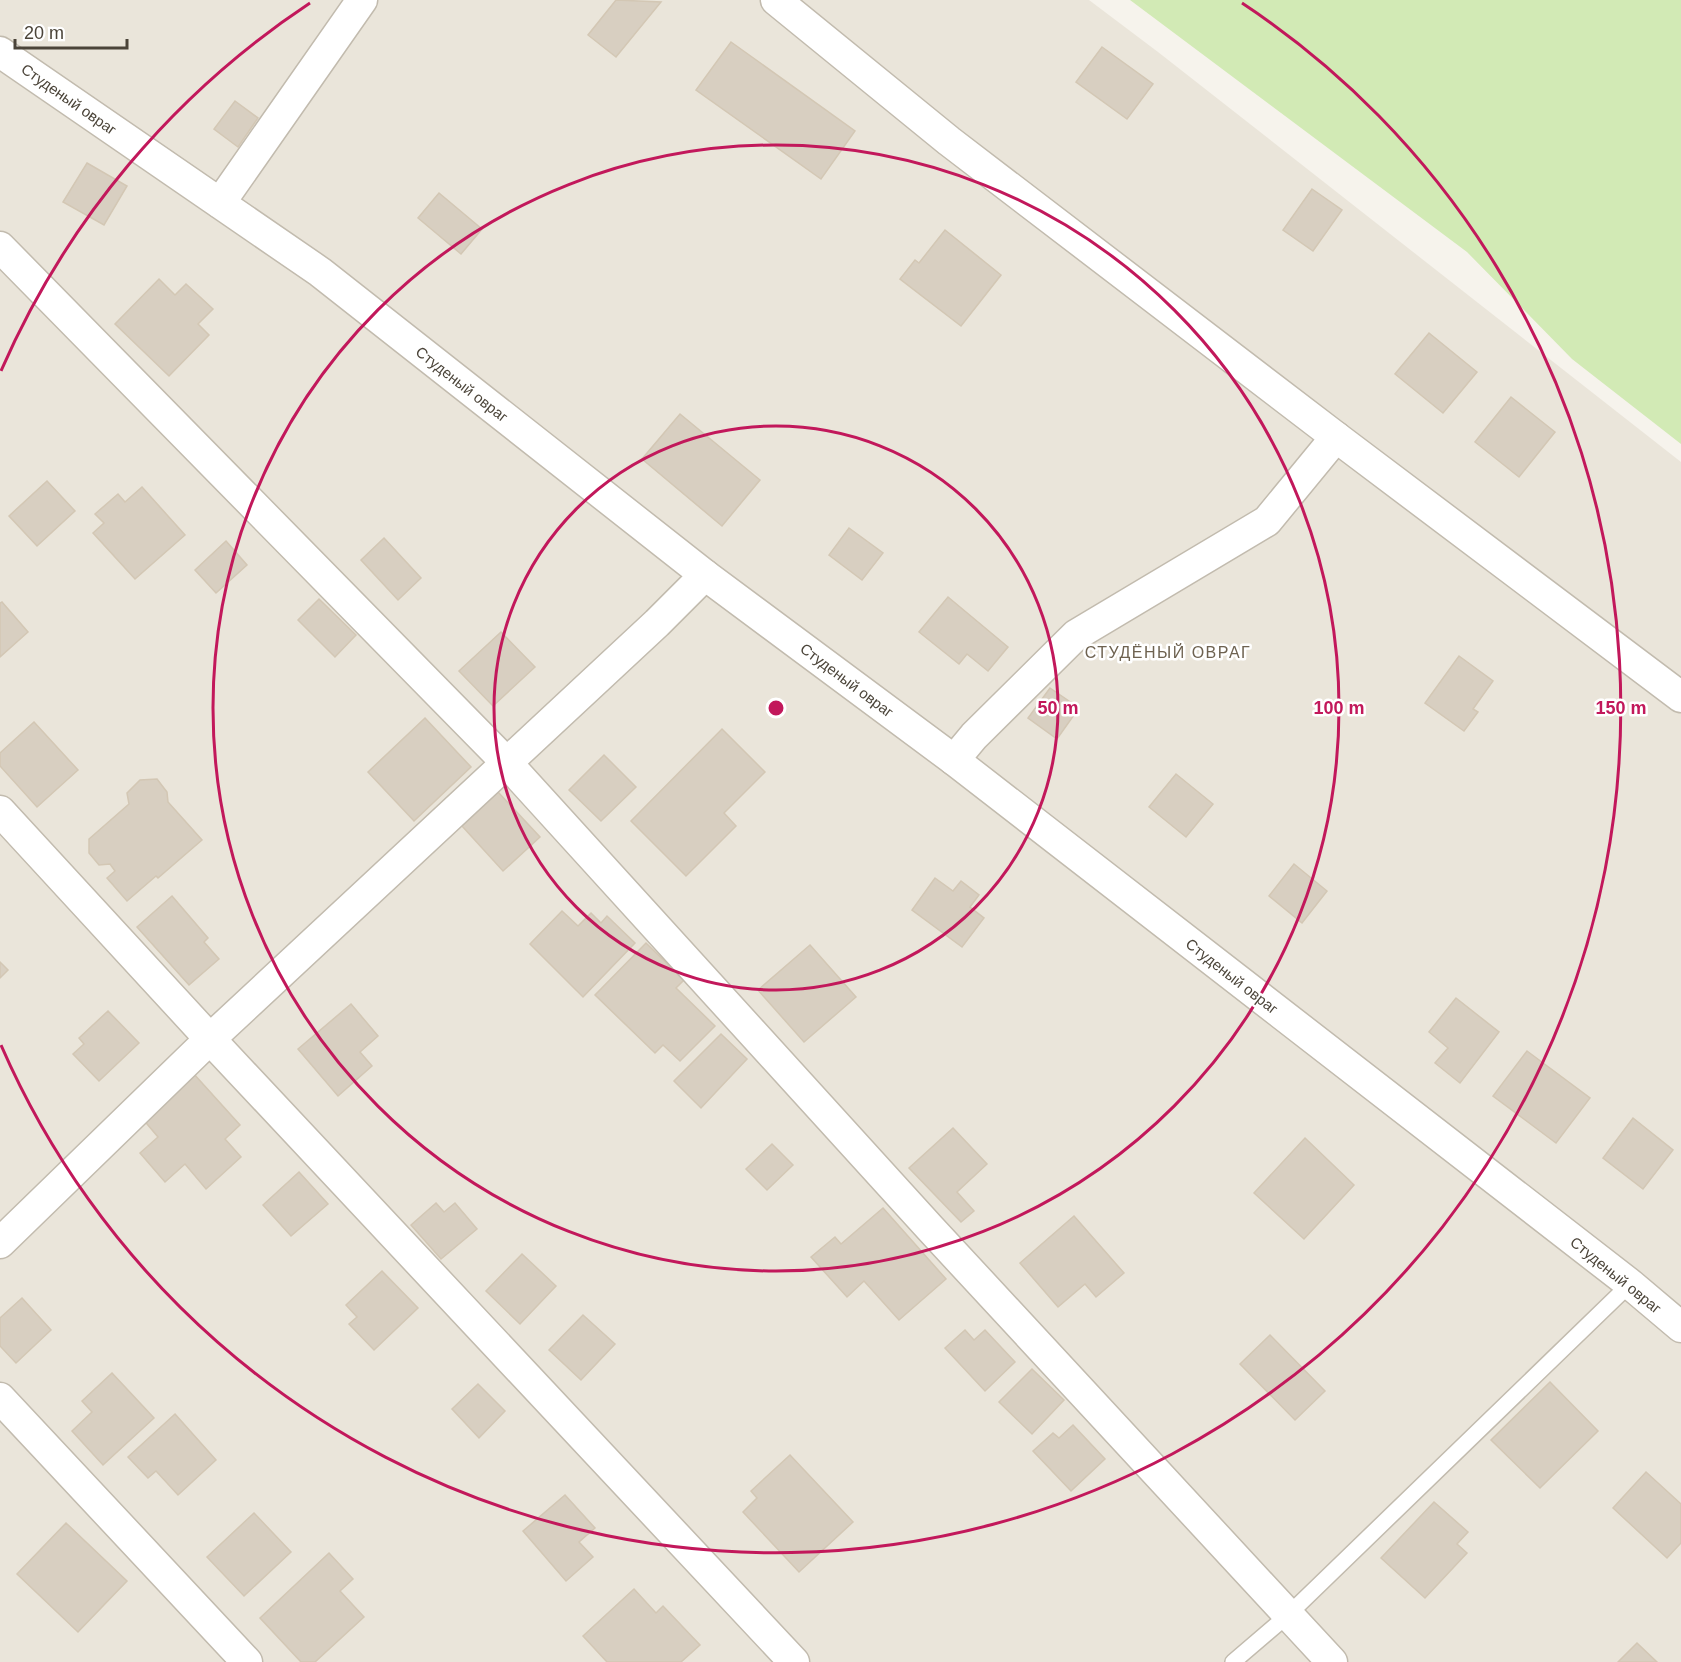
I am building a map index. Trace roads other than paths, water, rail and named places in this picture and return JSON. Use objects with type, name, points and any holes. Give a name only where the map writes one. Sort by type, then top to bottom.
[{"type":"street","points":[[220,203],[362,0]]},
{"type":"street","points":[[776,0],[949,141],[1681,697]]},
{"type":"street","name":"Студеный овраг","points":[[0,52],[320,272],[705,575],[954,760],[1630,1284],[1681,1327]]},
{"type":"street","points":[[0,247],[507,763],[946,1246],[1332,1662]]},
{"type":"street","points":[[954,760],[1076,635],[1267,521],[1336,437]]},
{"type":"street","points":[[0,1243],[210,1039],[657,623],[705,575]]},
{"type":"street","points":[[0,811],[210,1039],[794,1662]]},
{"type":"street","points":[[0,1398],[247,1662]]},
{"type":"lane","points":[[1233,1662],[1288,1615],[1630,1284]]},
{"type":"district","name":"СТУДЁНЫЙ ОВРАГ","points":[[1168,652]]}]
